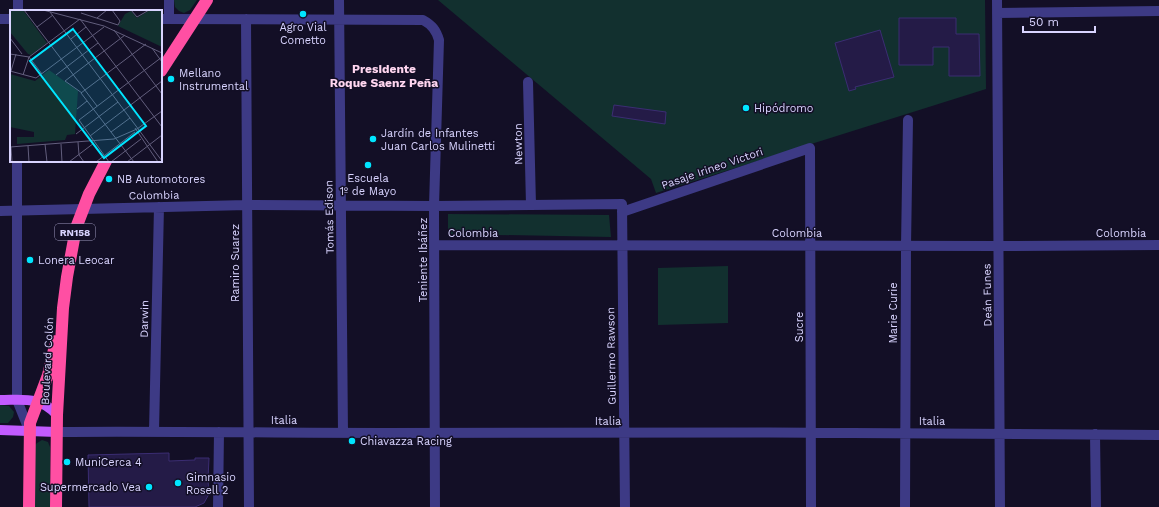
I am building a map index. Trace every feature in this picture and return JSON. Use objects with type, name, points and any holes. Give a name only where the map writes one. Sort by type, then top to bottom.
[{"type":"highway","points":[[162,69],[208,0]]},
{"type":"highway","name":"Boulevard Colón","points":[[57,415],[63,308],[71,248],[83,209],[105,162]]},
{"type":"highway","name":"Boulevard Colón","points":[[29,430],[31,417],[48,375],[63,308]]},
{"type":"highway","name":"RN158","points":[[56,507],[57,415]]},
{"type":"highway","name":"RN158","points":[[29,430],[29,507]]},
{"type":"main road","points":[[0,400],[38,401],[49,407],[57,415]]},
{"type":"main road","points":[[0,430],[57,432]]},
{"type":"street","points":[[169,0],[165,19],[339,20]]},
{"type":"street","name":"Tomás Edison","points":[[338,0],[342,433]]},
{"type":"street","name":"Deán Funes","points":[[997,0],[1000,507]]},
{"type":"street","points":[[997,13],[1159,11]]},
{"type":"street","name":"Ramiro Suarez","points":[[246,19],[249,507]]},
{"type":"street","name":"Teniente Ibáñez","points":[[339,20],[423,20],[432,25],[439,40],[434,206],[435,507]]},
{"type":"street","name":"Newton","points":[[528,82],[531,205]]},
{"type":"street","name":"Marie Curie","points":[[905,507],[908,120]]},
{"type":"street","name":"Pasaje Irineo Victori","points":[[622,208],[810,148]]},
{"type":"street","name":"Sucre","points":[[810,148],[811,507]]},
{"type":"street","points":[[17,162],[17,400],[29,430]]},
{"type":"street","name":"Colombia","points":[[0,211],[247,205],[531,205],[622,208]]},
{"type":"street","name":"Darwin","points":[[154,431],[158,207]]},
{"type":"street","name":"Guillermo Rawson","points":[[622,208],[625,507]]},
{"type":"street","name":"Colombia","points":[[435,245],[1159,245]]},
{"type":"street","name":"Italia","points":[[57,432],[811,432],[1159,435]]},
{"type":"street","points":[[218,507],[219,432]]},
{"type":"street","points":[[1095,434],[1096,507]]},
{"type":"green space","points":[[174,0],[197,0],[190,10],[184,13],[175,7]]},
{"type":"green space","name":"Hipódromo","points":[[438,0],[985,0],[986,89],[656,193],[651,179]]},
{"type":"green space","points":[[448,214],[609,215],[611,237],[448,234]]},
{"type":"green space","points":[[728,266],[728,323],[658,325],[658,268]]},
{"type":"green space","points":[[0,405],[9,406],[14,412],[13,417],[8,423],[0,423]]},
{"type":"green space","points":[[42,440],[48,442],[50,447],[50,507],[34,507],[35,445]]},
{"type":"building","points":[[899,18],[956,18],[956,34],[979,34],[980,76],[949,76],[949,47],[933,47],[933,65],[899,65]]},
{"type":"building","points":[[880,30],[894,77],[855,87],[856,89],[849,91],[835,43]]},
{"type":"building","points":[[614,105],[666,112],[665,124],[612,116]]},
{"type":"building","name":"Supermercado Vea","points":[[169,453],[169,461],[209,458],[209,494],[204,503],[195,507],[89,507],[88,455]]},
{"type":"place","name":"Agro Vial Cometto","points":[[303,14]]},
{"type":"place","name":"Mellano Instrumental","points":[[171,79]]},
{"type":"place","name":"Hipódromo","points":[[746,108]]},
{"type":"place","name":"Jardín de Infantes Juan Carlos Mulinetti","points":[[373,139]]},
{"type":"place","name":"Escuela 1º de Mayo","points":[[368,165]]},
{"type":"place","name":"NB Automotores","points":[[109,179]]},
{"type":"place","name":"Lonera Leocar","points":[[30,260]]},
{"type":"place","name":"Chiavazza Racing","points":[[352,441]]},
{"type":"place","name":"MuniCerca 4","points":[[67,462]]},
{"type":"place","name":"Gimnasio Rosell 2","points":[[178,483]]},
{"type":"place","name":"Supermercado Vea","points":[[149,487]]},
{"type":"district","name":"Presidente Roque Saenz Peña","points":[[384,76]]}]
